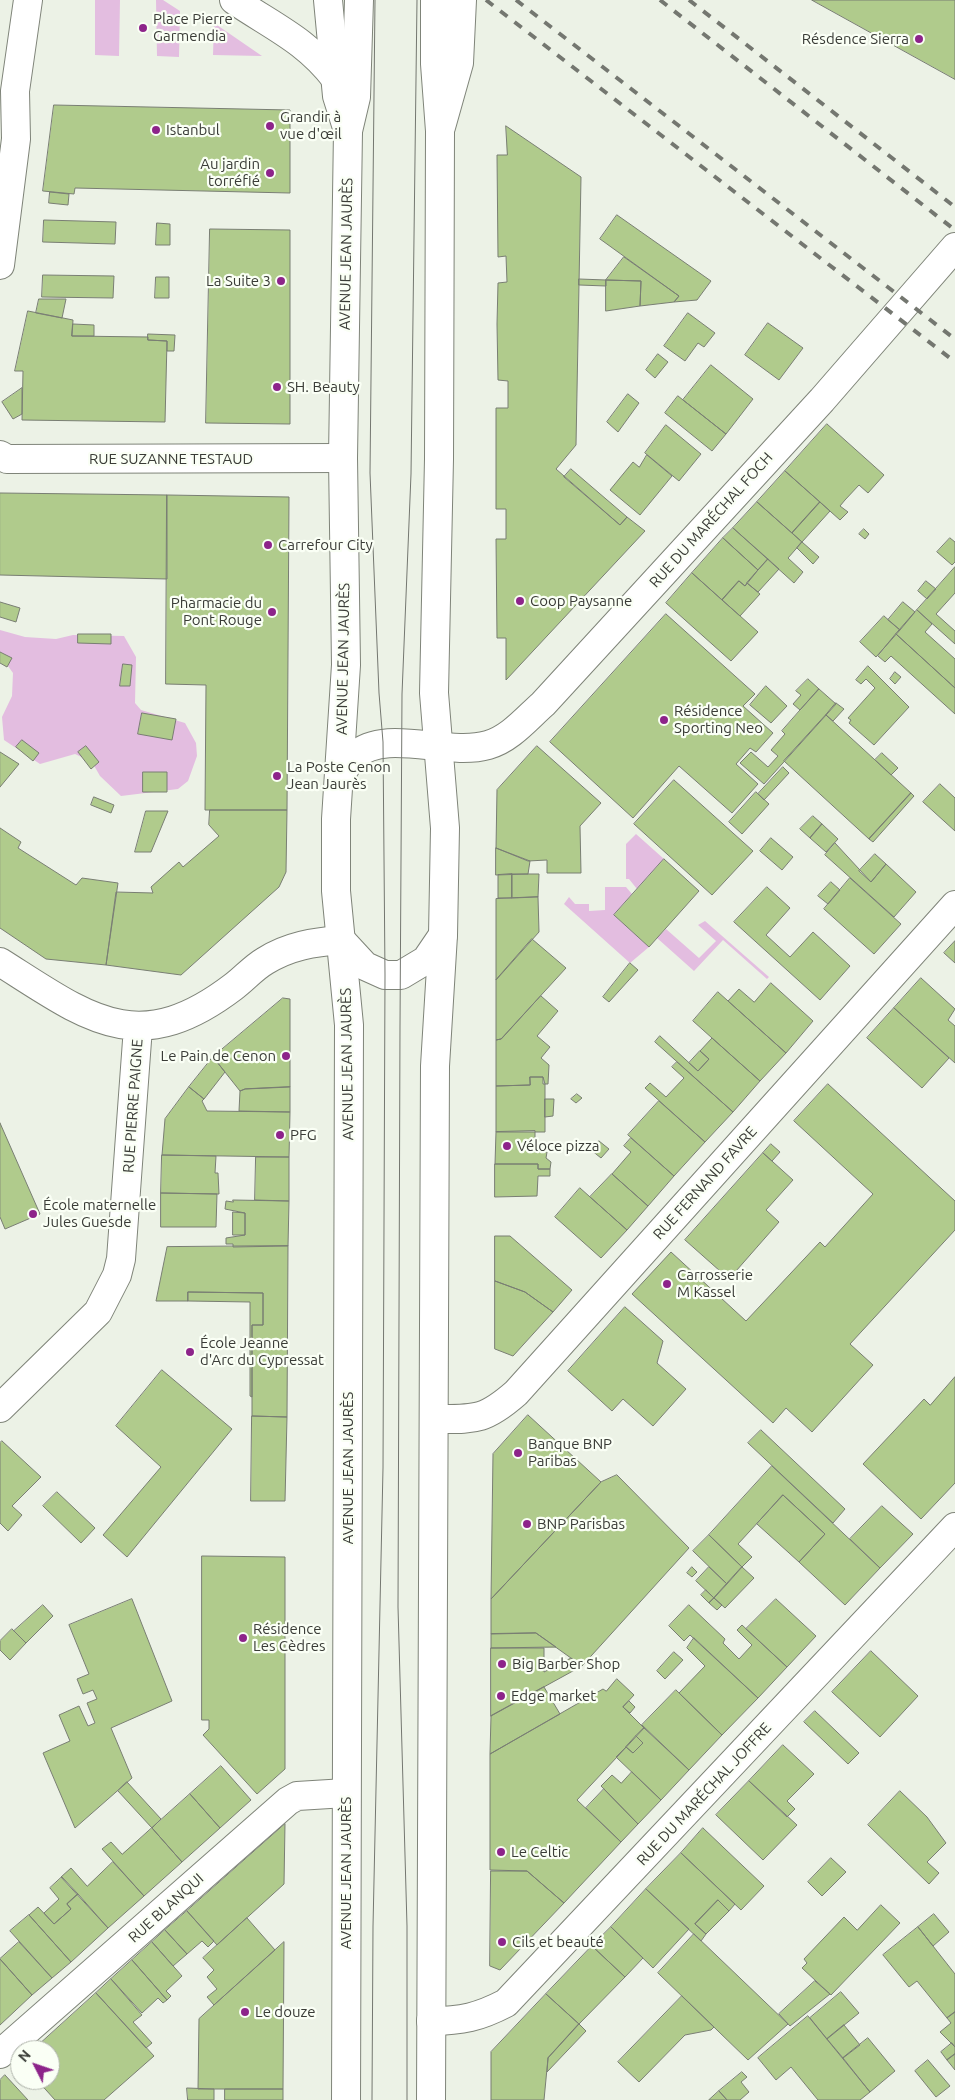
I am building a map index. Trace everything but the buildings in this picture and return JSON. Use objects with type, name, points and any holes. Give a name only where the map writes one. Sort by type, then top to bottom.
[{"type":"street","points":[[0,266],[16,139],[8,91],[28,0]]},
{"type":"street","points":[[234,0],[278,26],[307,47],[335,78]]},
{"type":"street","name":"AVENUE JEAN JAURÈS","points":[[328,0],[337,96],[348,131],[343,458],[346,665],[336,819],[336,891],[349,1025],[346,2100]]},
{"type":"street","points":[[348,131],[356,97],[359,0]]},
{"type":"street","points":[[430,2100],[435,1066],[443,935],[445,828],[434,693],[439,459],[440,131],[434,64],[435,0]]},
{"type":"street","points":[[440,131],[459,62],[462,0]]},
{"type":"street","name":"RUE DU MARÉCHAL FOCH","points":[[339,778],[353,757],[367,747],[383,742],[439,748],[488,745],[507,736],[543,704],[822,400],[955,247]]},
{"type":"street","name":"RUE SUZANNE TESTAUD","points":[[0,455],[7,460],[343,458]]},
{"type":"street","name":"RUE FERNAND FAVRE","points":[[434,1419],[483,1417],[498,1409],[516,1393],[955,905]]},
{"type":"street","points":[[0,962],[71,1006],[102,1020],[138,1027],[167,1023],[202,1009],[264,961],[294,947],[341,940],[365,966],[385,975],[401,975],[426,960],[443,935]]},
{"type":"street","name":"RUE PIERRE PAIGNE","points":[[0,1408],[98,1312],[117,1275],[121,1259],[138,1027]]},
{"type":"street","name":"RUE DU MARÉCHAL JOFFRE","points":[[431,2021],[450,2021],[482,2016],[506,2003],[955,1527]]},
{"type":"street","name":"RUE BLANQUI","points":[[0,2054],[288,1800],[297,1796],[346,1793]]},
{"type":"shaded area","points":[[95,0],[120,0],[119,56],[95,55]]},
{"type":"shaded area","points":[[156,0],[163,0],[180,11],[179,57],[157,56]]},
{"type":"shaded area","points":[[214,23],[262,56],[213,55]]},
{"type":"shaded area","points":[[0,630],[25,637],[56,639],[73,635],[124,636],[136,657],[135,703],[141,710],[185,723],[196,743],[197,756],[188,781],[178,789],[121,796],[100,776],[92,762],[75,754],[40,764],[4,740],[2,717],[12,696],[13,673],[0,655]]},
{"type":"shaded area","points":[[636,834],[664,859],[637,889],[629,879],[626,879],[626,844]]},
{"type":"shaded area","points":[[605,887],[626,887],[632,894],[614,915],[649,947],[630,963],[564,904],[569,897],[575,904],[589,904],[589,911],[605,910]]},
{"type":"shaded area","points":[[705,921],[769,977],[767,979],[723,940],[694,971],[657,938],[666,929],[699,958],[716,941],[698,925]]},
{"type":"tram line","points":[[372,2100],[373,1926],[383,1468],[385,975],[383,742],[379,693],[370,473],[375,0]]},
{"type":"tram line","points":[[407,2100],[407,1926],[398,1607],[400,1025],[402,694],[411,474],[417,0]]},
{"type":"railway","points":[[486,0],[955,362]]},
{"type":"railway","points":[[516,0],[955,339]]},
{"type":"railway","points":[[660,0],[955,230]]},
{"type":"railway","points":[[689,0],[955,207]]},
{"type":"place","name":"Place Pierre Garmendia","points":[[143,28]]},
{"type":"place","name":"Résdence Sierra","points":[[919,39]]},
{"type":"place","name":"Grandir à vue d'œil","points":[[270,126]]},
{"type":"place","name":"Istanbul","points":[[156,130]]},
{"type":"place","name":"Au jardin torréfié","points":[[270,173]]},
{"type":"place","name":"La Suite 3","points":[[281,281]]},
{"type":"place","name":"SH. Beauty","points":[[277,387]]},
{"type":"place","name":"Carrefour City","points":[[268,545]]},
{"type":"place","name":"Coop Paysanne","points":[[520,601]]},
{"type":"place","name":"Pharmacie du Pont Rouge","points":[[272,612]]},
{"type":"place","name":"Résidence Sporting Neo","points":[[664,720]]},
{"type":"place","name":"La Poste Cenon Jean Jaurès","points":[[277,776]]},
{"type":"place","name":"Le Pain de Cenon","points":[[286,1056]]},
{"type":"place","name":"PFG","points":[[280,1135]]},
{"type":"place","name":"Véloce pizza","points":[[507,1146]]},
{"type":"place","name":"École maternelle Jules Guesde","points":[[33,1214]]},
{"type":"place","name":"Carrosserie M Kassel","points":[[667,1284]]},
{"type":"place","name":"École Jeanne d'Arc du Cypressat","points":[[190,1352]]},
{"type":"place","name":"Banque BNP Paribas","points":[[518,1453]]},
{"type":"place","name":"BNP Parisbas","points":[[527,1524]]},
{"type":"place","name":"Résidence Les Cèdres","points":[[243,1638]]},
{"type":"place","name":"Big Barber Shop","points":[[502,1664]]},
{"type":"place","name":"Edge market","points":[[501,1696]]},
{"type":"place","name":"Le Celtic","points":[[501,1852]]},
{"type":"place","name":"Cils et beauté","points":[[502,1942]]},
{"type":"place","name":"Le douze","points":[[245,2012]]}]
